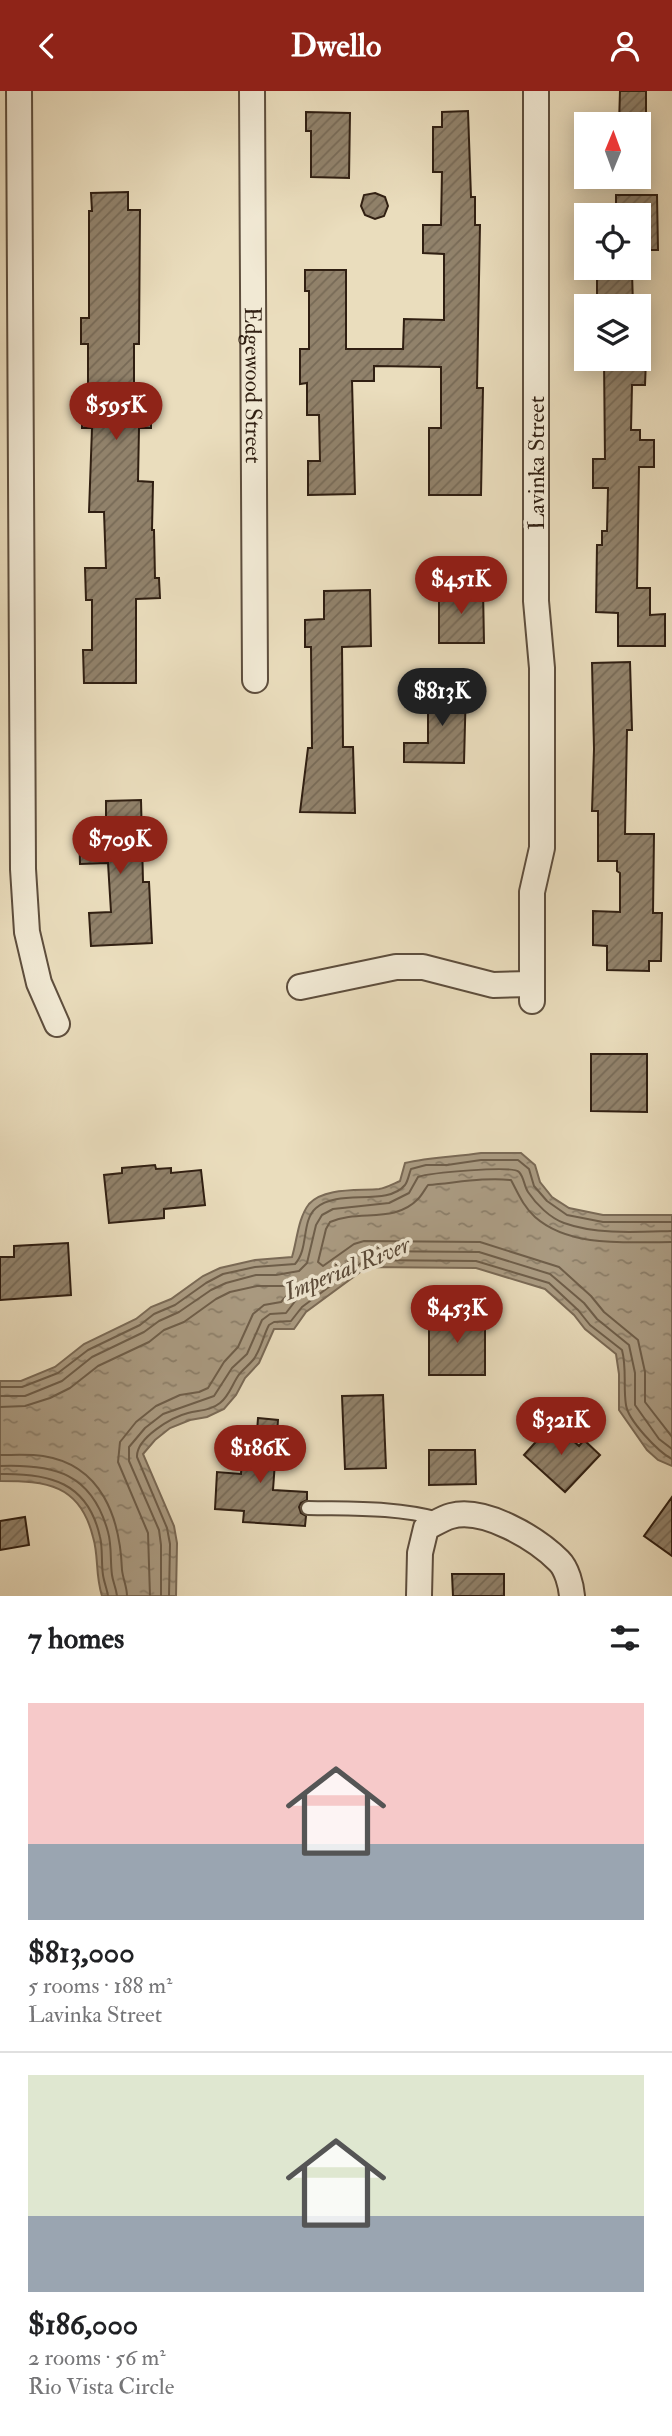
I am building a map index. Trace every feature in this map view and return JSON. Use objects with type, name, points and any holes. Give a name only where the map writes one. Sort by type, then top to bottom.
[{"type":"street","points":[[19,91],[23,869],[27,932],[38,983],[57,1024]]},
{"type":"street","name":"Edgewood Street","points":[[252,91],[256,680]]},
{"type":"street","name":"Lavinka Street","points":[[300,986],[396,967],[423,967],[532,992],[532,892],[542,848],[542,668],[536,601],[536,91]]},
{"type":"street","points":[[419,1596],[420,1553],[426,1528],[452,1516],[486,1517],[513,1527],[561,1562],[571,1586],[572,1596]]},
{"type":"lane","points":[[308,1508],[393,1510],[443,1520]]},
{"type":"water","name":"Imperial River","points":[[481,1153],[521,1153],[535,1165],[540,1182],[552,1197],[569,1208],[603,1215],[672,1215],[672,1466],[658,1460],[647,1450],[619,1410],[616,1354],[585,1329],[574,1315],[545,1289],[476,1268],[367,1267],[306,1312],[294,1329],[274,1329],[259,1363],[224,1409],[170,1428],[143,1454],[174,1526],[177,1543],[176,1596],[102,1596],[93,1537],[79,1506],[59,1489],[32,1482],[0,1481],[0,1381],[21,1381],[55,1367],[84,1344],[136,1319],[151,1307],[171,1299],[203,1276],[220,1268],[255,1260],[292,1257],[305,1210],[323,1195],[387,1187],[400,1181],[405,1163]]},
{"type":"building","points":[[620,91],[646,91],[646,112],[619,112]]},
{"type":"building","points":[[468,111],[471,197],[475,197],[475,225],[480,225],[477,388],[483,388],[481,495],[429,495],[429,428],[441,428],[441,367],[374,366],[374,381],[352,381],[355,494],[308,495],[308,461],[320,461],[319,415],[307,415],[307,383],[300,384],[300,349],[309,349],[309,291],[305,291],[305,270],[346,270],[346,349],[403,349],[404,319],[444,320],[444,254],[423,253],[423,225],[441,225],[442,172],[433,172],[433,127],[442,127],[442,112]]},
{"type":"building","points":[[306,112],[350,113],[349,178],[311,177],[311,131],[306,131]]},
{"type":"building","points":[[128,192],[128,210],[140,210],[139,344],[134,344],[134,397],[151,397],[151,428],[139,428],[138,481],[153,482],[152,530],[155,578],[159,578],[160,598],[136,599],[136,683],[84,683],[83,650],[92,650],[92,600],[86,600],[85,568],[106,568],[104,512],[89,512],[92,428],[82,428],[82,397],[88,397],[88,344],[81,344],[81,318],[89,318],[89,211],[92,211],[91,193]]},
{"type":"building","points":[[375,193],[385,197],[388,206],[384,216],[375,219],[365,215],[361,206],[364,195]]},
{"type":"building","points":[[616,195],[657,195],[658,250],[651,250],[651,203],[616,203]]},
{"type":"building","points":[[597,280],[632,280],[633,294],[597,294]]},
{"type":"building","points":[[604,371],[646,371],[645,385],[632,385],[631,430],[640,430],[640,440],[654,440],[654,467],[639,467],[637,588],[650,588],[650,615],[665,614],[665,646],[618,646],[618,613],[596,612],[597,545],[602,545],[602,531],[607,531],[608,488],[593,488],[593,459],[605,459]]},
{"type":"building","points":[[439,589],[483,589],[484,643],[439,643]]},
{"type":"building","points":[[370,590],[371,646],[342,647],[343,747],[353,747],[355,813],[300,812],[308,748],[312,748],[311,647],[305,647],[305,620],[324,619],[324,591]]},
{"type":"building","points":[[630,662],[632,730],[627,730],[625,834],[654,834],[653,913],[662,913],[661,961],[649,961],[649,971],[607,970],[607,946],[593,945],[593,911],[620,912],[620,873],[617,871],[617,861],[598,861],[598,811],[592,811],[592,663]]},
{"type":"building","points":[[428,685],[466,685],[464,763],[404,762],[404,743],[428,743]]},
{"type":"building","points":[[141,800],[143,882],[149,882],[152,943],[91,946],[89,913],[111,912],[108,863],[80,864],[79,827],[106,826],[106,801]]},
{"type":"building","points":[[591,1054],[647,1054],[647,1112],[591,1111]]},
{"type":"building","points":[[155,1165],[156,1169],[171,1168],[171,1173],[201,1170],[205,1205],[164,1209],[164,1218],[109,1223],[104,1175],[122,1173],[122,1168]]},
{"type":"building","points":[[68,1243],[71,1295],[0,1300],[0,1257],[14,1257],[14,1246]]},
{"type":"building","points":[[429,1315],[485,1315],[485,1375],[429,1375]]},
{"type":"building","points":[[383,1395],[386,1468],[345,1469],[342,1396]]},
{"type":"building","points":[[258,1418],[278,1420],[273,1490],[307,1492],[307,1500],[299,1507],[301,1513],[306,1516],[305,1526],[243,1522],[244,1511],[215,1509],[217,1472],[241,1474],[243,1444],[256,1445]]},
{"type":"building","points":[[553,1423],[579,1446],[584,1440],[600,1455],[565,1492],[524,1455]]},
{"type":"building","points":[[429,1450],[475,1450],[476,1484],[429,1485]]},
{"type":"building","points":[[672,1497],[672,1556],[644,1536]]},
{"type":"building","points":[[25,1517],[29,1545],[0,1550],[0,1521]]},
{"type":"building","points":[[452,1574],[504,1574],[504,1596],[453,1596]]}]
